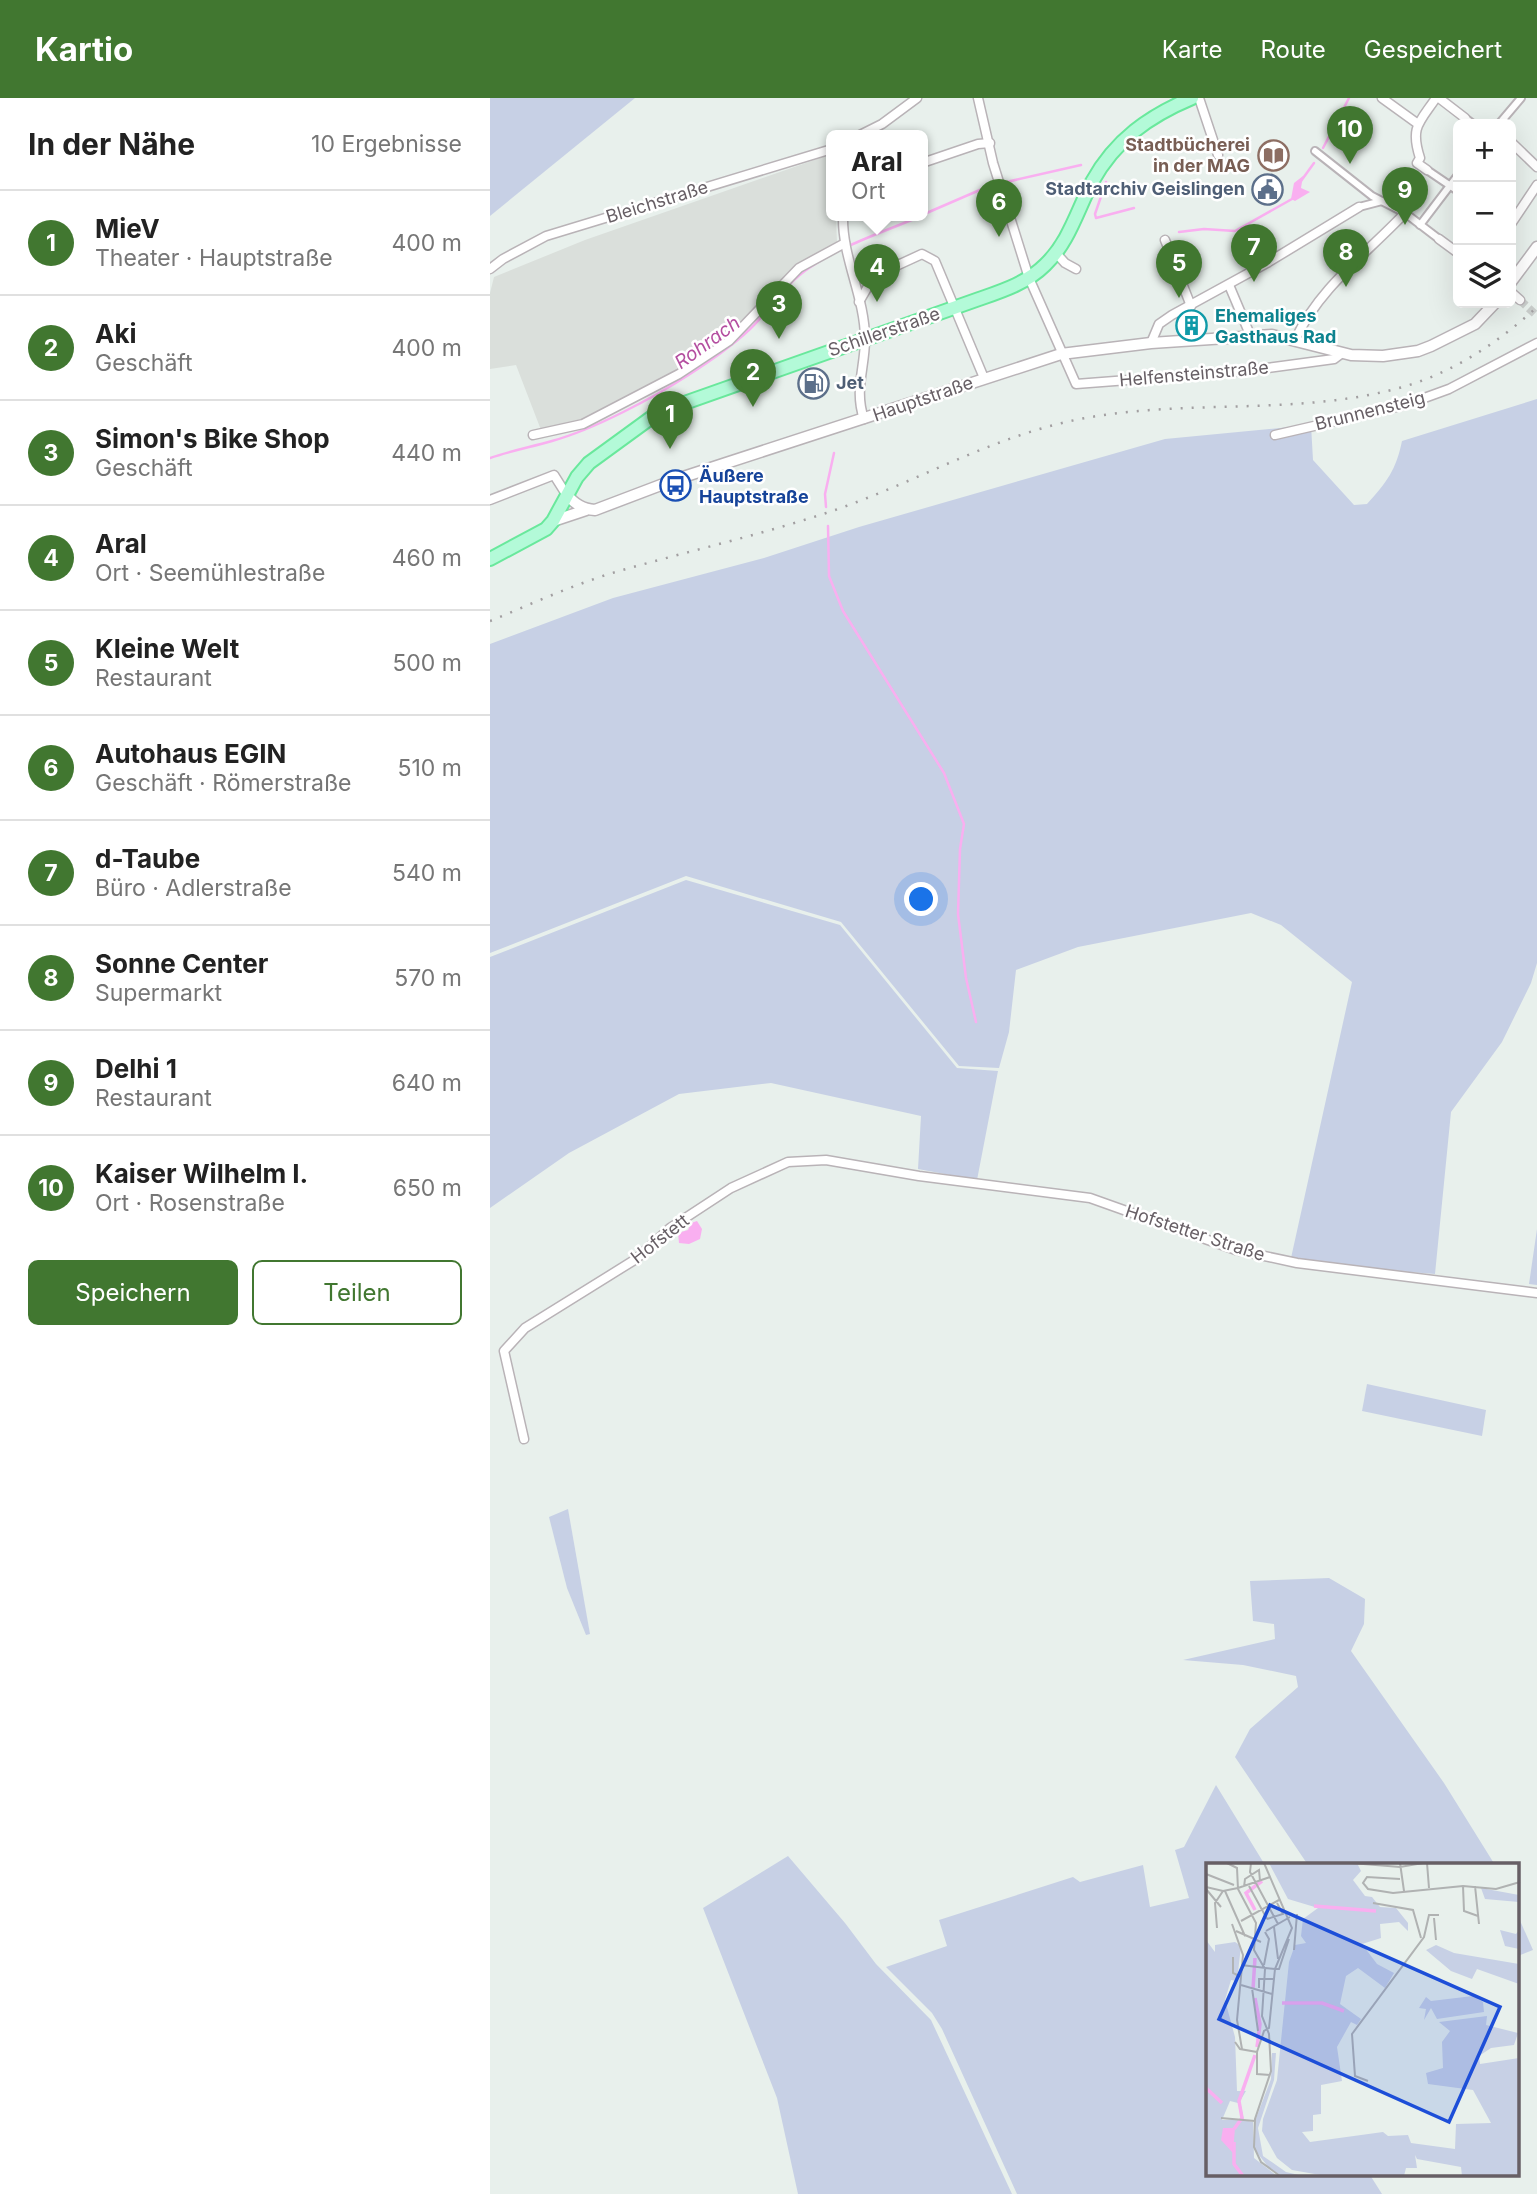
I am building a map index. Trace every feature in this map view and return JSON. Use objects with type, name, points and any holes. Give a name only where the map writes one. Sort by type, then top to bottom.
[{"type":"main road","name":"Schillerstraße","points":[[566,494],[577,478],[603,452],[659,412],[955,308],[1029,278],[1056,253],[1079,214],[1093,182],[1116,147],[1138,126],[1161,111],[1192,98]]},
{"type":"main road","points":[[490,559],[537,535],[553,521],[566,494]]},
{"type":"street","points":[[870,130],[917,98]]},
{"type":"street","points":[[978,98],[998,177],[1029,278],[1061,354]]},
{"type":"street","points":[[1199,98],[1218,155]]},
{"type":"street","points":[[1382,98],[1418,124]]},
{"type":"street","points":[[1453,188],[1417,163],[1420,158],[1414,139],[1418,124],[1437,98],[1465,118]]},
{"type":"street","points":[[1503,119],[1521,98]]},
{"type":"street","points":[[928,161],[978,144],[990,143]]},
{"type":"street","points":[[1516,147],[1537,167]]},
{"type":"street","points":[[1315,151],[1364,190],[1405,213],[1453,249]]},
{"type":"street","name":"Bleichstraße","points":[[490,269],[546,236],[826,152]]},
{"type":"street","points":[[1420,225],[1453,182]]},
{"type":"street","points":[[1516,216],[1537,185]]},
{"type":"street","points":[[1359,207],[1364,190]]},
{"type":"street","points":[[1151,343],[1159,324],[1359,207],[1382,201]]},
{"type":"street","points":[[1295,340],[1306,317],[1327,289],[1405,213]]},
{"type":"street","points":[[843,221],[845,244],[865,338],[858,402],[864,419]]},
{"type":"street","points":[[1165,240],[1191,306]]},
{"type":"street","points":[[533,435],[583,424],[679,374],[729,341],[799,268],[845,244]]},
{"type":"street","points":[[1516,275],[1537,247]]},
{"type":"street","points":[[1056,253],[1065,263],[1076,269]]},
{"type":"street","points":[[859,302],[874,276],[922,254],[935,261],[984,378]]},
{"type":"street","points":[[1229,285],[1251,337]]},
{"type":"street","points":[[1516,296],[1520,300]]},
{"type":"street","name":"Helfensteinstraße","points":[[1295,340],[1366,357],[1418,351],[1475,324],[1490,308]]},
{"type":"street","name":"Hauptstraße","points":[[553,521],[586,510],[595,510],[674,480],[1061,354],[1151,343],[1272,335],[1295,340]]},
{"type":"street","name":"Brunnensteig","points":[[1275,435],[1368,415],[1416,401],[1449,389],[1537,343]]},
{"type":"street","name":"Helfensteinstraße","points":[[1061,354],[1076,384],[1259,369],[1334,359],[1342,353]]},
{"type":"street","points":[[490,500],[554,475],[574,503],[586,510]]},
{"type":"street","name":"Hofstett","points":[[524,1438],[504,1351],[525,1328],[636,1259],[670,1228],[732,1188],[788,1162],[826,1160],[919,1176]]},
{"type":"street","name":"Hofstetter Straße","points":[[919,1176],[1090,1198],[1236,1250],[1297,1263],[1537,1293]]},
{"type":"shaded area","points":[[490,98],[635,98],[490,216]]},
{"type":"shaded area","points":[[826,156],[826,221],[836,221],[837,243],[793,269],[759,306],[681,369],[583,419],[541,430],[516,365],[490,369],[490,293],[494,277],[585,240]]},
{"type":"shaded area","points":[[1303,176],[1301,188],[1310,192],[1295,201],[1291,199],[1294,183]]},
{"type":"shaded area","points":[[1537,399],[1537,963],[1531,983],[1502,1042],[1451,1112],[1435,1274],[1324,1265],[1291,1258],[1352,982],[1281,925],[1251,913],[1078,947],[1016,970],[1009,1032],[999,1068],[959,1066],[841,922],[686,876],[490,953],[490,644],[613,598],[764,558],[859,527],[1165,439],[1311,425],[1313,460],[1354,505],[1367,504],[1390,475],[1402,441]]},
{"type":"shaded area","points":[[686,880],[840,925],[957,1068],[998,1071],[977,1180],[918,1169],[921,1116],[771,1083],[679,1094],[569,1153],[490,1208],[490,957]]},
{"type":"shaded area","points":[[697,1221],[702,1229],[700,1239],[689,1244],[679,1243],[678,1233],[688,1230],[691,1223]]},
{"type":"shaded area","points":[[1537,1229],[1537,1285],[1529,1284]]},
{"type":"shaded area","points":[[1367,1384],[1486,1410],[1482,1436],[1362,1411]]},
{"type":"shaded area","points":[[568,1509],[590,1634],[586,1635],[567,1588],[549,1517]]},
{"type":"shaded area","points":[[1329,1578],[1365,1599],[1364,1624],[1351,1651],[1444,1783],[1494,1863],[1307,1863],[1235,1757],[1250,1729],[1298,1687],[1296,1676],[1243,1665],[1183,1660],[1275,1639],[1274,1624],[1253,1621],[1250,1581]]},
{"type":"shaded area","points":[[1216,1785],[1264,1863],[1206,1863],[1206,2176],[1371,2176],[1382,2194],[1017,2194],[942,2029],[932,2013],[886,1967],[947,1946],[939,1920],[1073,1877],[1080,1882],[1143,1865],[1150,1907],[1189,1898],[1175,1850],[1184,1847]]},
{"type":"shaded area","points":[[788,1856],[876,1964],[931,2020],[1012,2194],[798,2194],[777,2098],[703,1908]]},
{"type":"shaded area","points":[[1520,1921],[1533,1950],[1520,1955]]},
{"type":"waterway","name":"Rohrach","points":[[1323,148],[1349,98]]},
{"type":"waterway","name":"Rohrach","points":[[1301,181],[1314,163]]},
{"type":"waterway","name":"Rohrach","points":[[928,212],[989,186],[1081,165]]},
{"type":"waterway","name":"Rohrach","points":[[1106,182],[1096,218],[1134,208]]},
{"type":"waterway","name":"Rohrach","points":[[1179,232],[1204,229],[1235,231],[1292,199]]},
{"type":"waterway","name":"Rohrach","points":[[490,458],[569,436],[659,393],[736,341],[758,321],[793,281],[809,268],[849,246],[909,221]]},
{"type":"waterway","points":[[826,507],[825,494],[834,453]]},
{"type":"waterway","points":[[828,526],[829,576],[843,611],[944,773],[964,824],[960,849],[958,914],[966,978],[976,1022]]},
{"type":"tunnel","points":[[1520,300],[1537,316]]},
{"type":"railway","points":[[490,621],[609,574],[823,514],[883,492],[1001,442],[1062,423],[1146,410],[1316,402],[1399,388],[1437,374],[1473,356],[1537,307]]},
{"type":"place","name":"Stadtbücherei in der MAG","points":[[1273,155]]},
{"type":"place","name":"Kaiser Wilhelm I.","points":[[1350,164]]},
{"type":"place","name":"Stadtarchiv Geislingen","points":[[1268,189]]},
{"type":"place","name":"Delhi 1","points":[[1405,225]]},
{"type":"place","name":"Autohaus EGIN","points":[[999,237]]},
{"type":"place","name":"d-Taube","points":[[1254,282]]},
{"type":"place","name":"Sonne Center","points":[[1346,287]]},
{"type":"place","name":"Kleine Welt","points":[[1179,298]]},
{"type":"place","name":"Aral","points":[[877,302]]},
{"type":"place","name":"Ehemaliges Gasthaus Rad","points":[[1192,326]]},
{"type":"place","name":"Simon's Bike Shop","points":[[779,339]]},
{"type":"place","name":"Jet","points":[[813,383]]},
{"type":"place","name":"Aki","points":[[753,407]]},
{"type":"place","name":"MieV","points":[[670,449]]},
{"type":"place","name":"Äußere Hauptstraße","points":[[676,486]]}]
